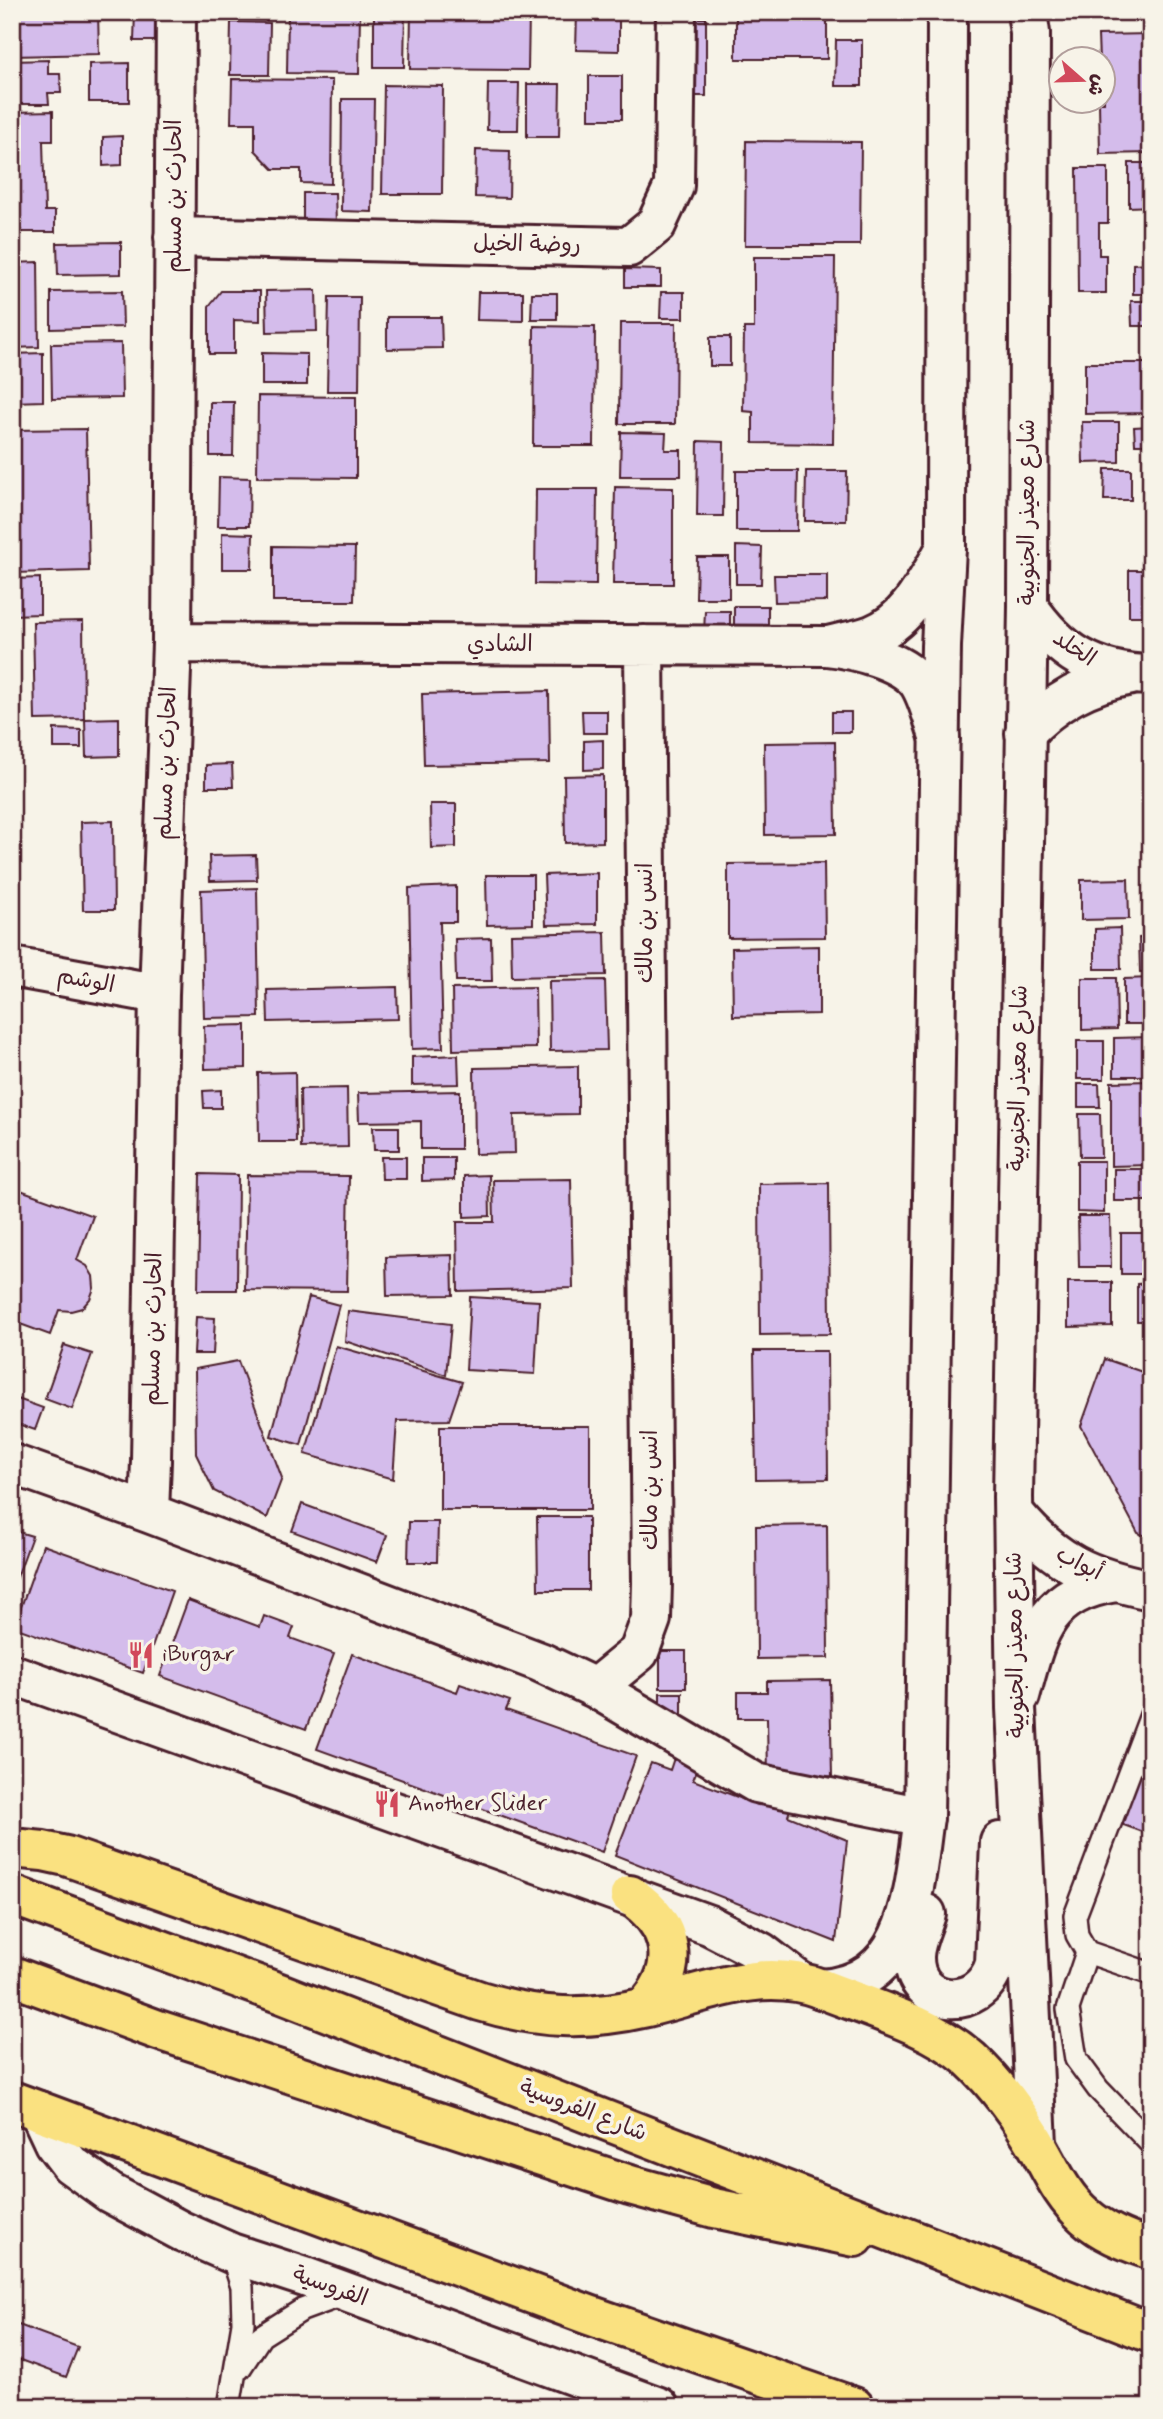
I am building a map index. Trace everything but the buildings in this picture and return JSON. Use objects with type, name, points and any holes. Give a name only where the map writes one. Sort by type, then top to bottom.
[{"type":"highway","points":[[12,1849],[65,1856],[467,1996],[524,2013],[570,2017],[645,2007],[741,1981],[761,1979],[811,1985],[921,2028],[969,2058],[988,2078],[1037,2144],[1061,2190],[1086,2217],[1118,2237],[1151,2250]]},
{"type":"highway","name":"شارع الفروسية","points":[[12,1895],[282,1994],[1151,2333]]},
{"type":"highway","points":[[630,1895],[653,1913],[667,1940],[667,1970],[663,1984],[645,2007]]},
{"type":"highway","points":[[12,1976],[158,2030],[630,2185],[714,2208],[954,2257]]},
{"type":"highway","points":[[12,1996],[158,2030]]},
{"type":"highway","points":[[26,2106],[589,2315],[854,2407]]},
{"type":"street","name":"الحارث بن مسلم","points":[[149,1513],[159,995],[172,643],[176,12]]},
{"type":"street","name":"روضة الخيل","points":[[174,237],[629,247],[656,225],[674,186],[676,12]]},
{"type":"street","points":[[12,1674],[630,1895],[736,1938],[811,1985],[852,1984],[879,1968],[889,1955],[896,1942],[915,1882],[924,1817],[941,646],[946,548],[947,12]]},
{"type":"street","name":"شارع معيذر الجنوبية","points":[[1027,12],[1030,33],[1028,606],[1014,1513],[1016,1708],[1037,2144]]},
{"type":"street","name":"الشادي","points":[[827,646],[874,634],[897,619],[916,599],[946,548]]},
{"type":"street","name":"الخلد","points":[[1028,606],[1042,628],[1083,660],[1106,670],[1141,675]]},
{"type":"street","name":"الشادي","points":[[172,643],[827,646],[852,649],[905,668],[919,684],[941,741]]},
{"type":"street","name":"انس بن مالك","points":[[595,1688],[639,1652],[650,1619],[644,645]]},
{"type":"street","name":"الخلد","points":[[1025,733],[1042,715],[1084,688],[1107,679],[1141,675]]},
{"type":"street","name":"الوشم","points":[[12,967],[159,995]]},
{"type":"street","points":[[12,1464],[149,1513],[540,1662],[595,1688],[755,1783],[924,1817]]},
{"type":"street","name":"أبواب","points":[[1014,1513],[1042,1544],[1059,1557],[1096,1576],[1134,1586]]},
{"type":"street","name":"أبواب","points":[[1016,1708],[1040,1631],[1054,1611],[1072,1596],[1093,1586],[1134,1586]]},
{"type":"street","points":[[924,1817],[934,1881],[932,1899],[916,1944],[915,1968],[928,1989],[950,1999],[962,1998],[984,1986],[995,1965],[1001,1813],[1016,1708]]},
{"type":"street","name":"الفروسية","points":[[26,2106],[61,2154],[91,2180],[181,2231],[232,2253],[659,2407]]},
{"type":"lane","points":[[1151,1715],[1075,1916],[1077,1935],[1087,1952],[1151,1975]]},
{"type":"lane","points":[[1087,1952],[1068,2009],[1076,2059],[1098,2089],[1151,2144]]},
{"type":"lane","points":[[229,2407],[243,2323],[242,2287],[232,2253]]},
{"type":"lane","points":[[236,2372],[261,2336],[302,2310],[348,2293]]},
{"type":"place","name":"iBurgar","points":[[141,1655]]},
{"type":"place","name":"Another Slider","points":[[387,1804]]}]
